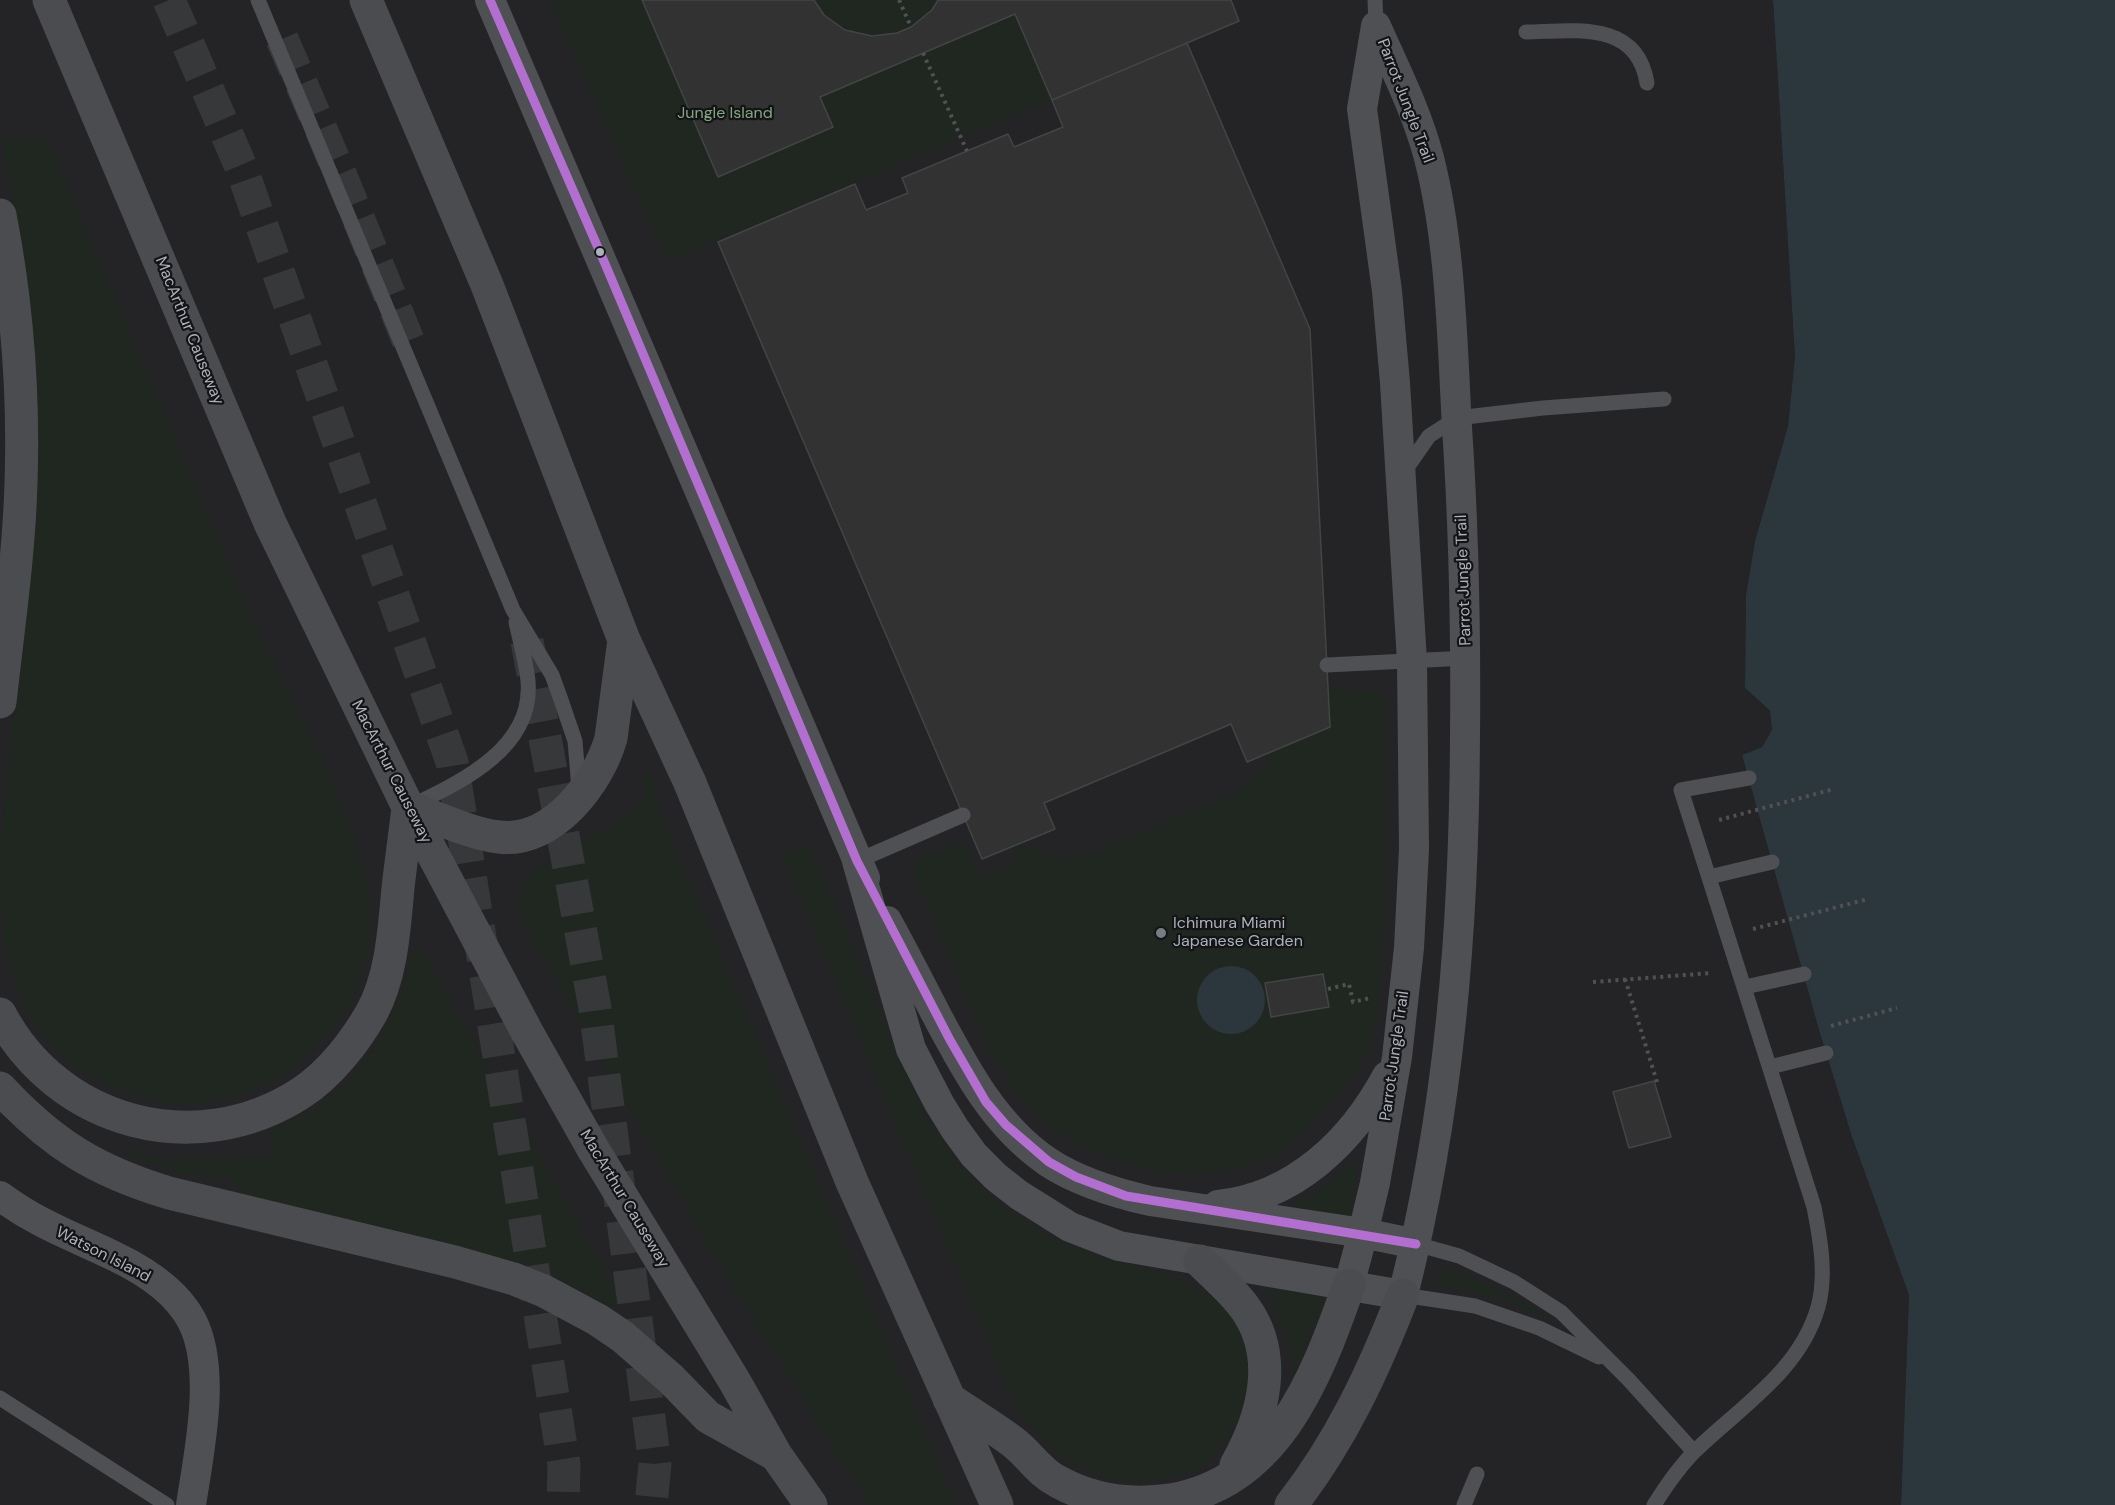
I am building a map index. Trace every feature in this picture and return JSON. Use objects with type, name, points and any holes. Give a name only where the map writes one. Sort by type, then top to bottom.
[{"type":"highway","name":"MacArthur Causeway","points":[[49,0],[270,523],[408,807],[510,1001],[588,1139],[735,1382],[776,1455],[812,1505]]},
{"type":"highway","points":[[366,0],[487,285],[624,639],[690,783],[852,1182],[997,1505]]},
{"type":"highway","points":[[0,215],[16,318],[22,430],[19,534],[0,702]]},
{"type":"highway","points":[[0,1014],[23,1049],[41,1070],[62,1088],[112,1114],[140,1122],[195,1127],[222,1124],[278,1106],[302,1092],[339,1058],[356,1037],[372,1011],[383,986],[394,935],[408,807],[500,837],[517,837],[549,824],[580,798],[607,753],[624,639]]},
{"type":"highway","points":[[0,1088],[20,1109],[68,1149],[118,1176],[169,1193],[475,1267],[544,1291],[598,1320],[623,1337],[671,1379],[708,1417],[776,1455]]},
{"type":"highway","points":[[1200,1261],[1244,1307],[1255,1325],[1264,1364],[1264,1388],[1260,1410],[1253,1431],[1226,1482]]},
{"type":"highway","points":[[949,1399],[1015,1443],[1034,1465],[1054,1480],[1076,1490],[1102,1499],[1152,1502],[1179,1499],[1205,1492],[1226,1482],[1262,1455],[1293,1412],[1311,1382],[1349,1286]]},
{"type":"highway","points":[[1292,1505],[1340,1435],[1378,1357],[1403,1295]]},
{"type":"street","points":[[490,0],[606,266],[857,861],[963,1065],[986,1102],[1006,1125],[1049,1162],[1076,1177],[1126,1196],[1363,1233],[1416,1244]]},
{"type":"street","name":"Parrot Jungle Trail","points":[[1375,13],[1428,155],[1435,186],[1446,264],[1457,418],[1464,530],[1467,658],[1463,873],[1459,943],[1438,1127],[1416,1244],[1403,1295]]},
{"type":"street","name":"Parrot Jungle Trail","points":[[1349,1286],[1381,1149],[1397,1057],[1408,948],[1414,849],[1412,661],[1394,372],[1387,291],[1362,110],[1375,13]]},
{"type":"street","points":[[857,861],[911,1049],[939,1103],[974,1155],[996,1177],[1019,1195],[1070,1227],[1119,1246],[1403,1295]]},
{"type":"street","points":[[1193,1208],[1250,1198],[1298,1178],[1320,1162],[1338,1145],[1369,1108],[1397,1057]]},
{"type":"street","name":"Watson Island","points":[[0,1196],[40,1223],[117,1257],[155,1280],[182,1305],[192,1321],[198,1337],[204,1373],[204,1398],[199,1457],[191,1505]]},
{"type":"lane","points":[[258,0],[513,610],[552,675],[575,741],[580,798]]},
{"type":"lane","points":[[1526,32],[1584,31],[1619,39],[1631,46],[1639,56],[1645,67],[1647,83]]},
{"type":"lane","points":[[1400,478],[1429,436],[1457,418],[1543,408],[1664,399]]},
{"type":"lane","points":[[408,807],[478,770],[511,738],[520,723],[526,707],[528,681],[513,610]]},
{"type":"lane","points":[[1327,664],[1467,658]]},
{"type":"lane","points":[[1654,1505],[1670,1479],[1694,1452],[1760,1394],[1779,1374],[1806,1336],[1818,1305],[1821,1257],[1814,1207],[1681,790],[1749,778]]},
{"type":"lane","points":[[857,861],[963,815]]},
{"type":"lane","points":[[1710,877],[1772,862]]},
{"type":"lane","points":[[1745,987],[1804,974]]},
{"type":"lane","points":[[1770,1067],[1826,1053]]},
{"type":"lane","points":[[1416,1244],[1459,1256],[1514,1282],[1561,1312],[1629,1380],[1694,1452]]},
{"type":"lane","points":[[1403,1295],[1475,1306],[1539,1328],[1610,1363]]},
{"type":"lane","points":[[0,1398],[166,1505]]},
{"type":"lane","points":[[1464,1505],[1478,1474]]},
{"type":"path","points":[[899,0],[911,27]]},
{"type":"path","points":[[923,53],[968,151]]},
{"type":"path","points":[[1693,827],[1834,789]]},
{"type":"path","points":[[1728,936],[1868,899]]},
{"type":"path","points":[[1593,982],[1739,971]]},
{"type":"path","points":[[1625,979],[1657,1082]]},
{"type":"path","points":[[1328,989],[1348,984],[1353,1002],[1372,998]]},
{"type":"path","points":[[1830,1027],[1897,1008]]},
{"type":"shaded area","points":[[0,0],[1773,0],[1795,357],[1788,426],[1755,541],[1746,595],[1745,688],[1770,712],[1772,730],[1762,747],[1742,755],[1819,1030],[1852,1137],[1909,1295],[1901,1505],[0,1505]]},
{"type":"shaded area","points":[[1773,0],[2115,0],[2115,1505],[1901,1505],[1909,1295],[1852,1137],[1819,1030],[1742,755],[1762,747],[1772,730],[1770,711],[1745,688],[1746,595],[1755,541],[1788,426],[1795,357]]},
{"type":"shaded area","points":[[1231,966],[1244,969],[1255,976],[1262,987],[1265,1000],[1262,1013],[1255,1024],[1244,1031],[1231,1034],[1218,1031],[1207,1024],[1200,1013],[1197,1000],[1200,987],[1207,976],[1218,969]]},
{"type":"green space","name":"Jungle Island","points":[[549,0],[1231,0],[1239,21],[667,261]]},
{"type":"green space","points":[[38,138],[47,143],[55,156],[251,617],[339,795],[365,872],[370,939],[358,989],[332,1031],[303,1061],[276,1080],[239,1095],[206,1102],[166,1104],[109,1087],[68,1063],[48,1041],[27,1011],[6,960],[0,896],[0,852],[32,537],[21,244],[2,140]]},
{"type":"green space","name":"Ichimura Miami Japanese Garden","points":[[1328,689],[1378,692],[1384,698],[1387,897],[1377,1018],[1373,1037],[1366,1052],[1335,1098],[1300,1136],[1275,1154],[1243,1166],[1209,1173],[1174,1173],[1140,1168],[1106,1157],[1075,1142],[1046,1122],[1022,1098],[994,1058],[913,871],[916,865],[927,855],[965,841],[981,877],[1018,862],[1012,847],[1021,843],[1044,855],[1070,857],[1088,855],[1236,792],[1260,771],[1271,752],[1329,727]]},
{"type":"green space","points":[[647,774],[653,778],[659,794],[654,797],[956,1505],[869,1505],[714,1256],[523,923],[519,897],[525,875],[627,814],[639,804],[645,795],[644,777]]},
{"type":"green space","points":[[808,843],[925,1116],[963,1167],[1005,1208],[1055,1238],[1115,1261],[1169,1274],[1217,1299],[1223,1304],[1241,1332],[1248,1348],[1251,1364],[1248,1397],[1234,1429],[1209,1460],[1201,1466],[1170,1479],[1138,1482],[1116,1480],[1095,1474],[1059,1454],[1028,1423],[1014,1404],[782,855]]},
{"type":"green space","points":[[418,950],[423,952],[623,1302],[613,1308],[558,1278],[507,1260],[250,1195],[234,1185],[234,1180],[225,1176],[186,1175],[125,1153],[130,1148],[165,1161],[275,1155],[270,1130],[315,1108],[334,1094],[365,1060],[378,1041],[398,999],[410,955]]},
{"type":"green space","points":[[1355,1163],[1358,1164],[1351,1210],[1345,1216],[1292,1205],[1312,1194]]},
{"type":"green space","points":[[1444,1269],[1484,1283],[1509,1295],[1546,1315],[1545,1318],[1503,1299],[1438,1286],[1436,1275]]},
{"type":"green space","points":[[1274,1287],[1325,1297],[1295,1374],[1285,1330],[1267,1292]]},
{"type":"building","points":[[642,0],[814,0],[824,15],[845,30],[872,36],[897,33],[911,27],[932,10],[938,0],[1231,0],[1239,21],[1052,100],[1015,14],[820,97],[833,127],[718,177]]},
{"type":"building","points":[[1187,43],[1310,329],[1330,727],[1247,762],[1231,724],[1044,803],[1055,829],[982,859],[718,242],[855,184],[866,210],[908,193],[902,178],[1008,134],[1014,147],[1063,127],[1052,100]]},
{"type":"building","points":[[1323,974],[1329,1007],[1271,1017],[1265,983]]},
{"type":"building","points":[[1654,1081],[1671,1137],[1629,1148],[1613,1092]]},
{"type":"tunnel","points":[[169,0],[241,167],[452,762],[564,1465],[563,1505]]},
{"type":"tunnel","points":[[282,39],[410,345]]},
{"type":"tunnel","points":[[527,641],[595,1008],[655,1464],[651,1505]]},
{"type":"transit line","points":[[490,0],[606,266],[857,861],[950,1040],[986,1102],[1006,1125],[1049,1162],[1076,1177],[1126,1196],[1416,1244]]},
{"type":"place","name":"Ichimura Miami Japanese Garden","points":[[1161,933]]}]
